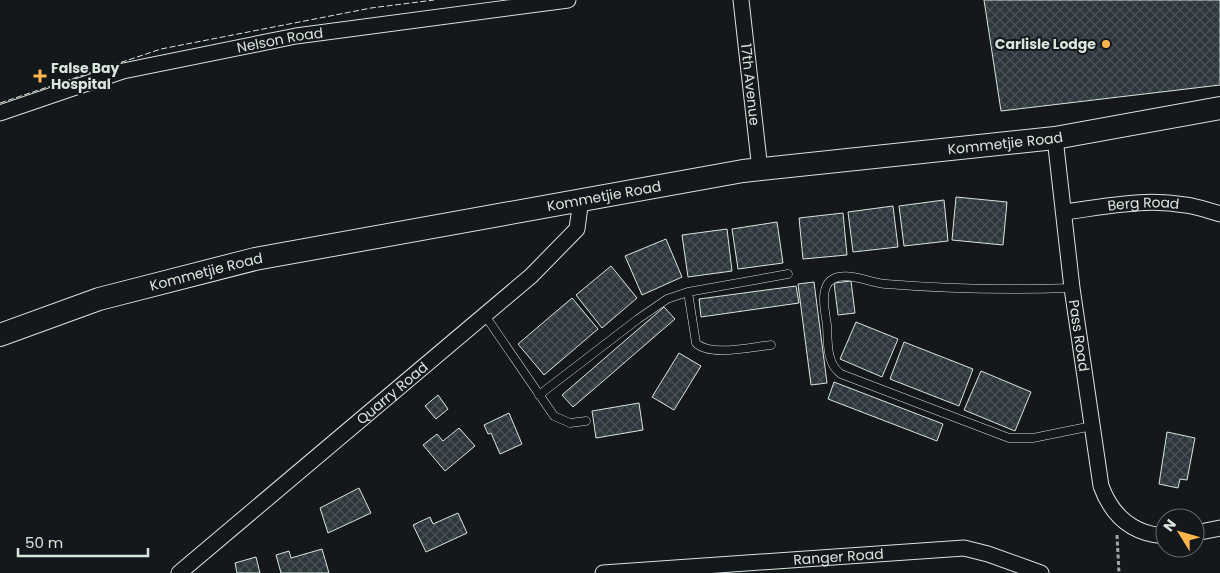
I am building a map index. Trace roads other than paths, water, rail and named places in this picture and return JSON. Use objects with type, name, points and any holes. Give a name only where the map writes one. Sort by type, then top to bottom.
[{"type":"main road","name":"Kommetjie Road","points":[[0,335],[99,299],[255,259],[581,199],[760,170],[1055,138],[1220,108]]},
{"type":"street","name":"Nelson Road","points":[[0,113],[123,71],[296,36],[568,0]]},
{"type":"street","name":"17th Avenue","points":[[741,0],[760,170]]},
{"type":"street","name":"Pass Road","points":[[1055,138],[1065,212],[1072,288],[1101,486],[1105,497],[1122,519],[1142,532],[1155,534]]},
{"type":"street","name":"Quarry Road","points":[[179,573],[531,276],[571,238],[577,229],[581,199]]},
{"type":"street","name":"Berg Road","points":[[1065,212],[1152,201],[1174,202],[1220,214]]},
{"type":"street","points":[[1205,531],[1220,528]]},
{"type":"street","name":"Ranger Road","points":[[603,573],[957,548],[988,554],[1040,573]]},
{"type":"lane","points":[[540,395],[657,304],[688,292],[788,274]]},
{"type":"lane","points":[[1072,288],[1022,290],[936,287],[883,284],[858,278],[837,277],[829,282],[825,292],[828,347],[831,364],[841,374],[1010,438],[1033,438],[1092,426]]},
{"type":"lane","points":[[688,292],[696,343],[700,348],[714,350],[771,345]]},
{"type":"lane","points":[[484,314],[559,420],[570,423],[586,421]]},
{"type":"place","name":"Carlisle Lodge","points":[[1106,44]]},
{"type":"place","name":"False Bay Hospital","points":[[40,76]]}]
